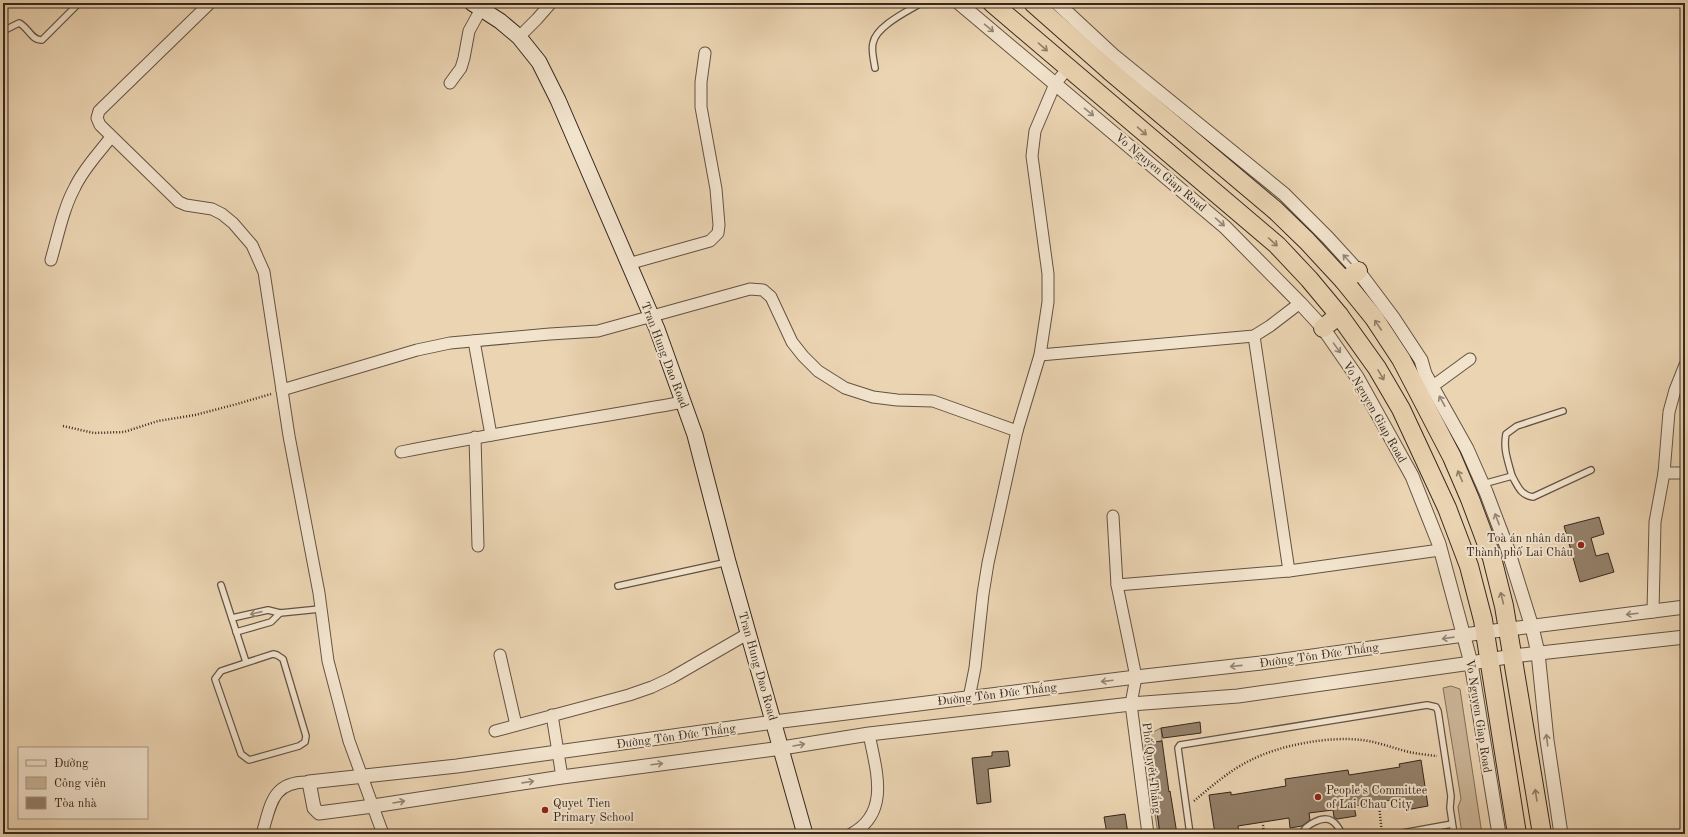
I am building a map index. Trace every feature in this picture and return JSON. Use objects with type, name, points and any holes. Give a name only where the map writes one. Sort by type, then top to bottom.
[{"type":"highway","name":"Vo Nguyen Giap Road","points":[[992,3],[1277,245],[1309,279],[1339,315],[1377,368],[1401,410],[1427,463],[1447,508],[1469,566],[1486,632],[1517,834]]},
{"type":"highway","points":[[1033,3],[1110,72],[1275,210],[1307,241],[1344,282],[1374,318],[1401,359],[1452,457],[1470,499],[1492,558],[1513,656],[1542,834]]},
{"type":"highway","points":[[1344,282],[1358,271]]},
{"type":"highway","points":[[1323,328],[1339,315]]},
{"type":"main road","name":"Tran Hung Dao Road","points":[[477,6],[500,21],[518,37],[539,62],[558,100],[652,317],[695,435],[728,562],[782,748],[805,834]]},
{"type":"street","points":[[210,3],[99,111],[97,114],[98,122],[111,137],[179,202],[186,206],[212,209],[222,214],[233,223],[252,245],[264,272],[289,436],[319,593],[324,640],[333,683],[349,741],[383,834]]},
{"type":"street","points":[[518,37],[537,19],[550,3]]},
{"type":"street","name":"Vo Nguyen Giap Road","points":[[959,3],[1225,227],[1323,328],[1357,377],[1409,469],[1440,550],[1465,635],[1471,663],[1499,834]]},
{"type":"street","points":[[1057,3],[1113,55],[1284,194],[1328,238],[1358,271],[1394,319],[1421,360],[1426,374],[1467,449],[1483,484],[1508,550],[1532,627],[1538,653],[1547,740],[1561,834]]},
{"type":"street","points":[[450,83],[461,68],[469,32],[477,6]]},
{"type":"street","points":[[628,264],[703,244],[715,238],[718,233],[719,225],[716,189],[701,107],[701,82],[705,53]]},
{"type":"street","points":[[970,698],[976,668],[983,594],[987,571],[1017,431],[1040,354],[1048,302],[1048,274],[1032,156],[1035,131],[1055,84],[1068,68]]},
{"type":"street","points":[[51,260],[67,205],[75,186],[111,137]]},
{"type":"street","points":[[282,390],[417,350],[450,343],[598,331],[750,289],[762,290],[771,296],[792,342],[803,356],[818,371],[845,388],[873,397],[897,400],[933,401],[1017,431]]},
{"type":"street","points":[[1040,354],[1254,336],[1270,326],[1300,303]]},
{"type":"street","points":[[1254,336],[1289,571]]},
{"type":"street","points":[[474,341],[490,434]]},
{"type":"street","points":[[1433,386],[1470,359]]},
{"type":"street","points":[[1653,612],[1655,522],[1664,473],[1669,412],[1675,390],[1685,364]]},
{"type":"street","points":[[400,452],[490,434],[542,427],[684,402]]},
{"type":"street","points":[[476,437],[478,546]]},
{"type":"street","points":[[1664,473],[1685,473]]},
{"type":"street","points":[[1113,516],[1117,585],[1136,677]]},
{"type":"street","points":[[1117,585],[1289,571],[1440,550]]},
{"type":"street","name":"Đường Tôn Đức Thắng","points":[[1684,637],[1513,656],[1238,696],[1131,704],[870,734],[782,748],[562,777],[319,813],[314,808],[309,782],[558,753],[774,722],[1260,663],[1486,632],[1685,608]]},
{"type":"street","points":[[495,731],[629,695],[652,687],[677,675],[749,634]]},
{"type":"street","points":[[500,655],[516,725]]},
{"type":"street","name":"Phố Quyết Thắng","points":[[1136,677],[1131,704],[1148,834]]},
{"type":"street","points":[[552,715],[562,777]]},
{"type":"street","points":[[851,834],[862,829],[869,822],[877,804],[878,779],[870,734]]},
{"type":"street","points":[[262,834],[271,802],[280,789],[292,782],[309,782]]},
{"type":"lane","points":[[3,31],[19,23],[22,24],[35,38],[42,40],[79,3]]},
{"type":"lane","points":[[875,68],[873,43],[877,33],[889,23],[921,3]]},
{"type":"lane","points":[[1563,411],[1517,426],[1506,434],[1504,443],[1512,476],[1520,491],[1525,496],[1533,498],[1591,470]]},
{"type":"lane","points":[[1483,484],[1512,476]]},
{"type":"lane","points":[[618,586],[728,562]]},
{"type":"lane","points":[[221,585],[246,662]]},
{"type":"lane","points":[[232,618],[268,610],[280,613],[320,609]]},
{"type":"lane","points":[[236,632],[271,622],[280,613]]},
{"type":"lane","points":[[1684,637],[1685,661]]},
{"type":"lane","points":[[273,654],[280,656],[283,659],[306,736],[305,742],[253,760],[246,759],[241,754],[215,679],[220,671],[246,662],[273,654]]},
{"type":"lane","points":[[1190,834],[1178,748],[1184,743],[1427,705],[1436,707],[1438,711],[1451,796],[1450,808],[1454,834]]},
{"type":"lane","points":[[1302,834],[1305,828],[1317,821],[1326,819],[1335,823],[1342,834]]},
{"type":"lane","points":[[1397,834],[1452,824]]},
{"type":"path","points":[[63,426],[102,434],[124,432],[158,421],[195,415],[237,404],[282,390]]},
{"type":"path","points":[[1187,808],[1212,786],[1236,768],[1252,759],[1283,748],[1336,740],[1362,740],[1410,752],[1445,757]]},
{"type":"path","points":[[1379,805],[1382,834]]},
{"type":"path","points":[[1263,825],[1264,834]]},
{"type":"green space","points":[[1451,686],[1460,689],[1482,834],[1462,834],[1458,807],[1461,799],[1443,688]]},
{"type":"green space","points":[[1161,728],[1162,741],[1148,743],[1160,834],[1158,834],[1145,747],[1148,737],[1154,731]]},
{"type":"building","name":"Toà án nhân dân Thành phố Lai Châu","points":[[1599,517],[1604,534],[1591,538],[1596,556],[1608,553],[1614,572],[1580,582],[1564,526]]},
{"type":"building","points":[[1200,722],[1201,733],[1163,738],[1161,728]]},
{"type":"building","points":[[1162,741],[1169,792],[1170,791],[1177,834],[1160,834],[1148,743]]},
{"type":"building","points":[[1008,751],[1010,766],[988,769],[991,802],[977,804],[972,758],[992,756],[992,752]]},
{"type":"building","name":"People's Committee of Lai Chau City","points":[[1421,760],[1428,806],[1406,810],[1404,798],[1354,806],[1356,816],[1337,819],[1334,817],[1333,810],[1309,813],[1310,820],[1302,826],[1290,828],[1289,818],[1238,826],[1239,834],[1215,834],[1209,795],[1231,792],[1231,795],[1286,786],[1285,779],[1348,770],[1349,775],[1400,767],[1399,764]]},
{"type":"building","points":[[1125,814],[1128,834],[1107,834],[1104,817]]},
{"type":"place","name":"Toà án nhân dân Thành phố Lai Châu","points":[[1581,545]]},
{"type":"place","name":"People's Committee of Lai Chau City","points":[[1318,797]]},
{"type":"place","name":"Quyet Tien Primary School","points":[[545,810]]}]
